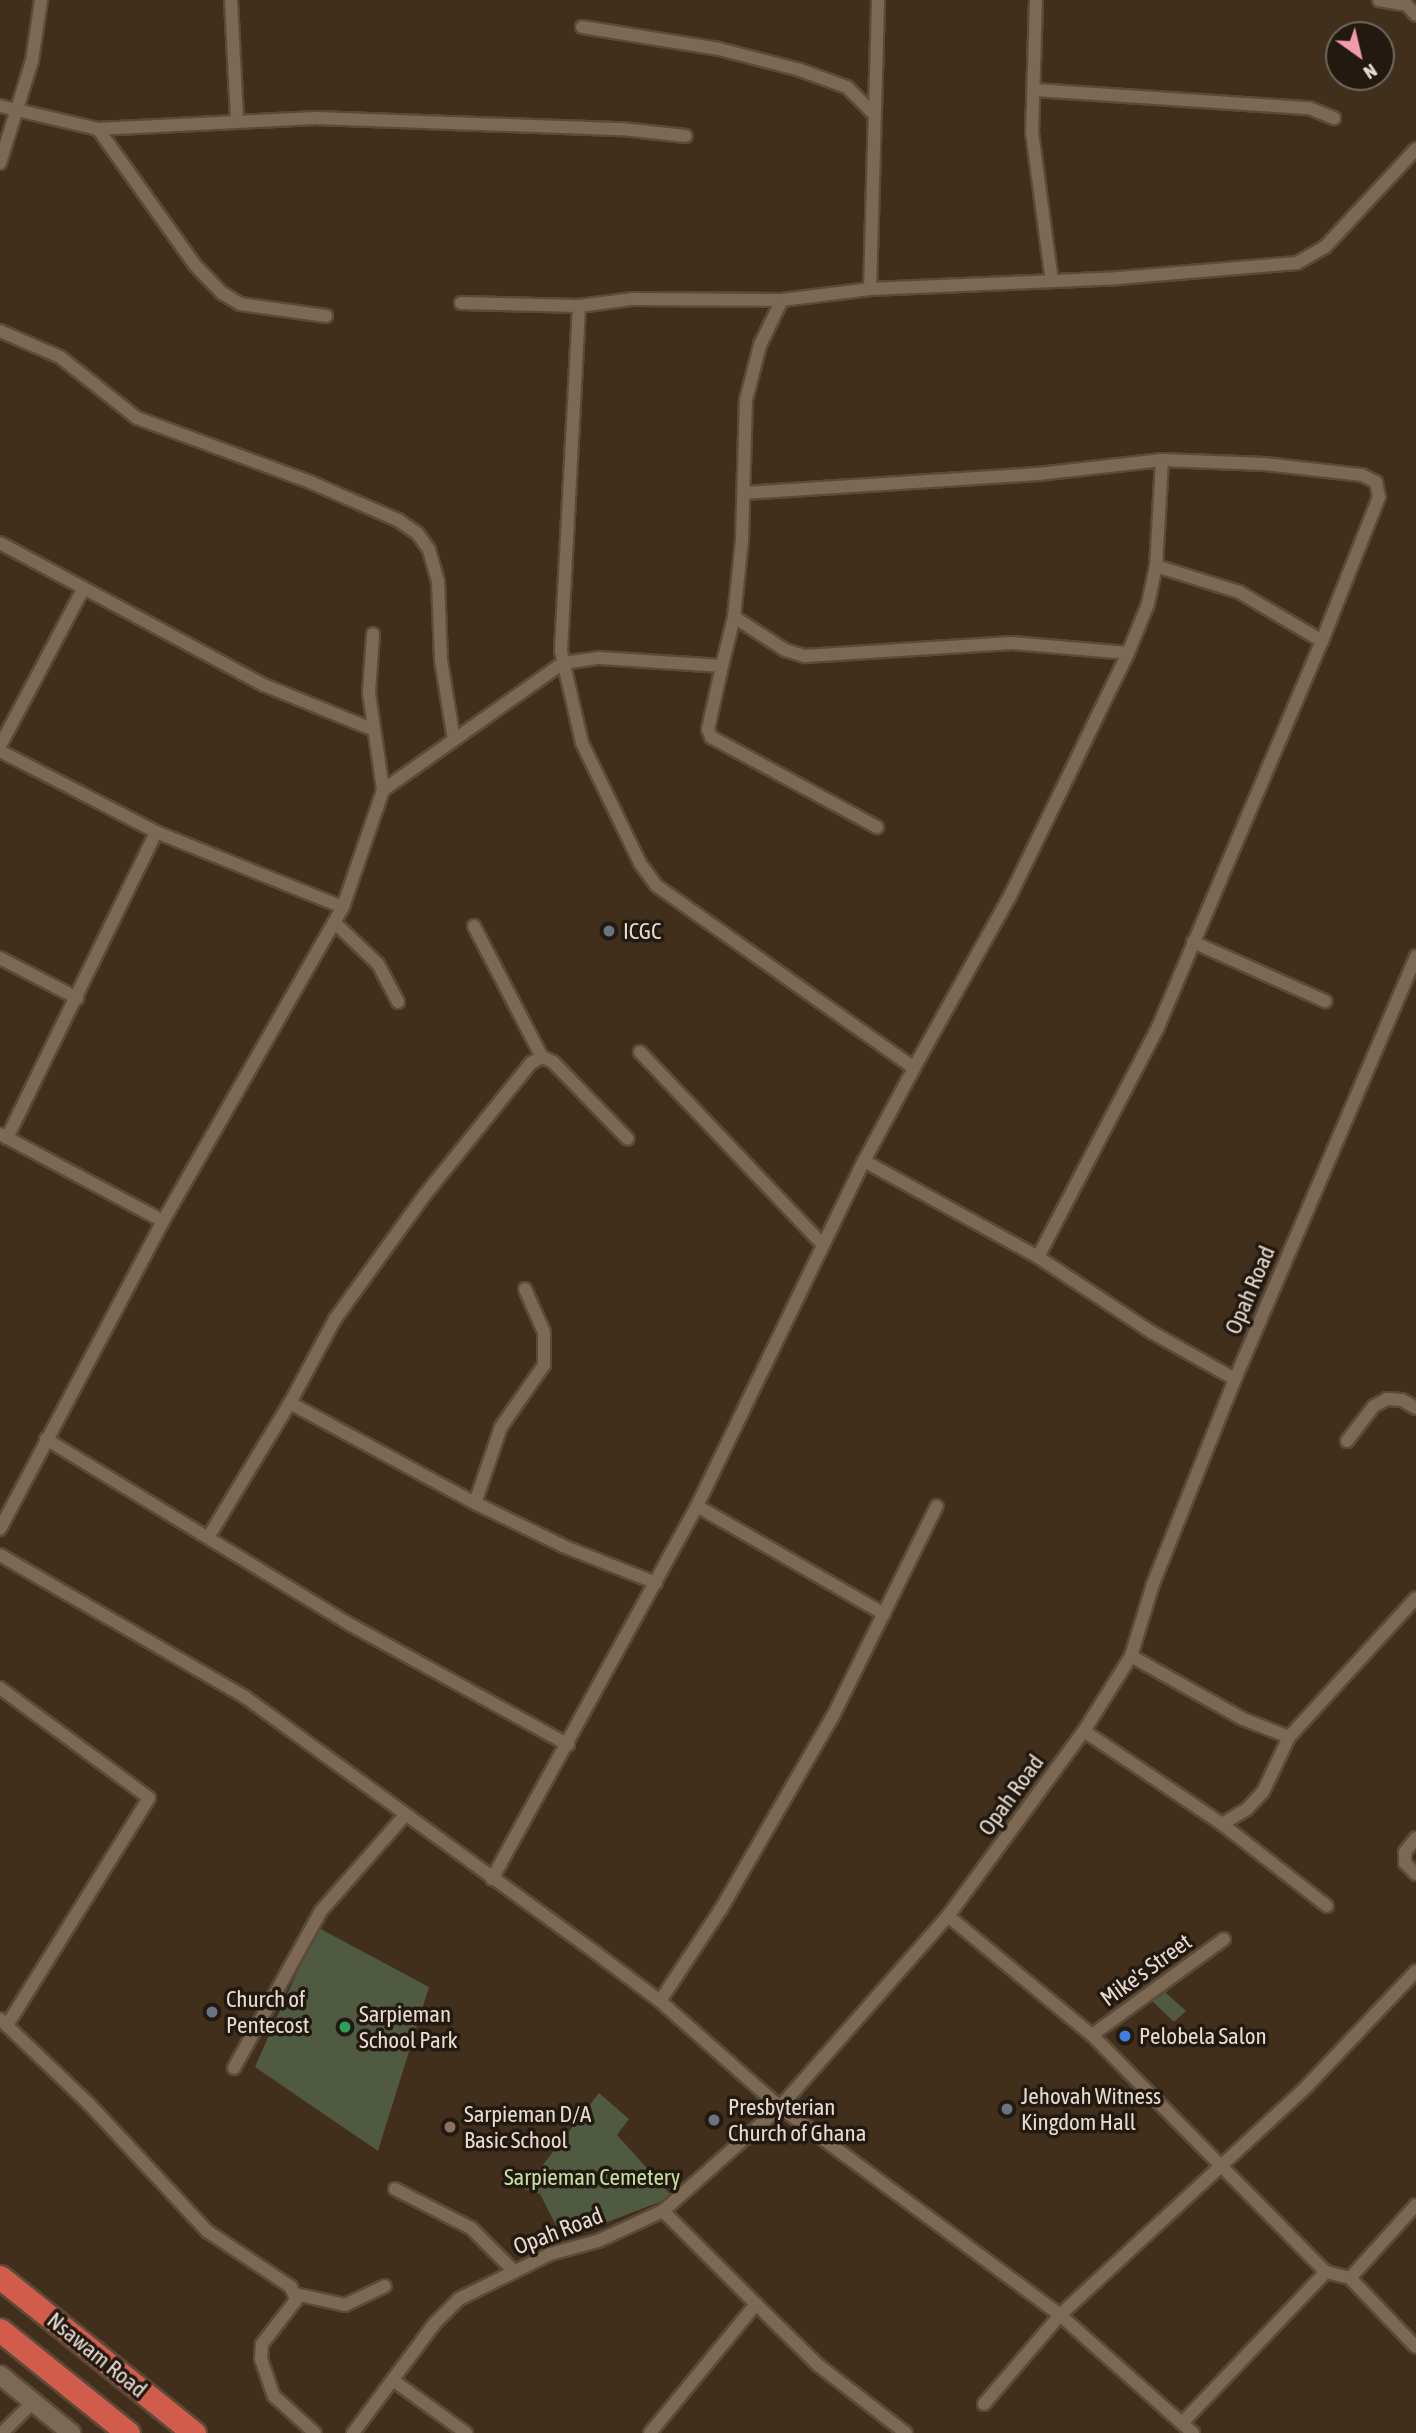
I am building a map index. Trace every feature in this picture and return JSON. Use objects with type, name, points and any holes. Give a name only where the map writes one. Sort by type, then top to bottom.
[{"type":"highway","name":"Nsawam Road","points":[[0,2277],[194,2433]]},
{"type":"highway","name":"Nsawam Road","points":[[0,2330],[128,2433]]},
{"type":"main road","points":[[0,2375],[71,2433]]},
{"type":"street","points":[[0,163],[18,113],[32,61],[41,0]]},
{"type":"street","points":[[230,0],[237,119]]},
{"type":"street","points":[[870,289],[878,0]]},
{"type":"street","points":[[1036,0],[1032,132],[1052,281]]},
{"type":"street","points":[[1381,0],[1407,5],[1416,15]]},
{"type":"street","points":[[582,27],[719,49],[800,70],[846,87],[873,113]]},
{"type":"street","points":[[1035,90],[1309,108],[1334,118]]},
{"type":"street","points":[[0,106],[18,113],[98,129],[237,119],[571,127],[686,136]]},
{"type":"street","points":[[98,129],[195,265],[222,293],[240,304],[326,316]]},
{"type":"street","points":[[461,303],[579,306],[632,299],[782,300],[870,289],[1052,281],[1297,263],[1325,247],[1416,149]]},
{"type":"street","points":[[782,300],[760,345],[746,400],[744,492],[734,617],[708,729],[711,737],[877,827]]},
{"type":"street","points":[[579,306],[569,450],[563,663],[582,743],[640,863],[656,884],[914,1068]]},
{"type":"street","points":[[0,331],[60,357],[137,418],[310,482],[398,520],[418,534],[429,550],[438,582],[441,660],[454,740]]},
{"type":"street","points":[[744,492],[1026,475],[1162,460],[1265,464],[1362,475],[1376,482],[1379,497],[1322,641],[1158,1027],[1038,1257]]},
{"type":"street","points":[[492,1879],[697,1506],[864,1161],[1010,896],[1128,653],[1148,604],[1156,566],[1162,460]]},
{"type":"street","points":[[0,543],[264,685],[372,729]]},
{"type":"street","points":[[1156,566],[1238,592],[1322,641]]},
{"type":"street","points":[[0,746],[83,589]]},
{"type":"street","points":[[734,617],[785,650],[805,656],[1012,643],[1128,653]]},
{"type":"street","points":[[0,1529],[163,1221],[343,907],[383,790],[381,756],[372,729],[369,693],[373,634]]},
{"type":"street","points":[[383,790],[563,663],[600,658],[722,666]]},
{"type":"street","points":[[0,751],[156,832],[343,907]]},
{"type":"street","points":[[156,832],[77,998],[3,1136],[163,1221]]},
{"type":"street","points":[[334,922],[378,964],[398,1002]]},
{"type":"street","points":[[474,926],[542,1057],[553,1062],[628,1139]]},
{"type":"street","points":[[1194,942],[1325,1001]]},
{"type":"street","name":"Opah Road","points":[[353,2433],[458,2299],[514,2271],[598,2241],[663,2211],[780,2107],[948,1916],[1084,1731],[1131,1657],[1153,1584],[1235,1379],[1416,956]]},
{"type":"street","points":[[0,957],[77,998]]},
{"type":"street","points":[[640,1052],[823,1245]]},
{"type":"street","points":[[209,1536],[351,1296],[424,1196],[531,1063],[542,1057]]},
{"type":"street","points":[[864,1161],[1038,1257],[1153,1333],[1235,1379]]},
{"type":"street","points":[[475,1503],[501,1427],[544,1365],[544,1332],[525,1289]]},
{"type":"street","points":[[1347,1441],[1374,1406],[1387,1399],[1416,1408]]},
{"type":"street","points":[[290,1403],[475,1503],[563,1546],[656,1583]]},
{"type":"street","points":[[46,1439],[351,1625],[568,1745]]},
{"type":"street","points":[[697,1506],[884,1614]]},
{"type":"street","points":[[660,2001],[786,1799],[884,1614],[937,1506]]},
{"type":"street","points":[[0,1555],[245,1697],[660,2001],[780,2107],[1060,2315],[1188,2430],[1326,2272]]},
{"type":"street","points":[[1222,1824],[1247,1809],[1263,1792],[1289,1737],[1416,1598]]},
{"type":"street","points":[[1131,1657],[1243,1719],[1289,1737]]},
{"type":"street","points":[[0,1688],[149,1798],[4,2022],[90,2105],[207,2231],[295,2294],[345,2305],[385,2286]]},
{"type":"street","points":[[1084,1731],[1222,1824],[1327,1906]]},
{"type":"street","points":[[234,2068],[321,1911],[405,1815]]},
{"type":"street","points":[[1416,1838],[1405,1852],[1405,1863],[1416,1874]]},
{"type":"street","points":[[948,1916],[1092,2035],[1326,2272],[1350,2278],[1416,2347]]},
{"type":"street","name":"Mike's Street","points":[[1092,2035],[1224,1939]]},
{"type":"street","points":[[984,2404],[1060,2315],[1308,2085],[1416,1971]]},
{"type":"street","points":[[395,2189],[471,2228],[514,2271]]},
{"type":"street","points":[[1350,2278],[1416,2205]]},
{"type":"street","points":[[663,2211],[818,2365],[906,2433]]},
{"type":"street","points":[[295,2294],[296,2300],[262,2344],[261,2359],[274,2396],[315,2433]]},
{"type":"street","points":[[650,2433],[756,2304]]},
{"type":"street","points":[[394,2381],[466,2433]]},
{"type":"street","points":[[2,2433],[34,2401]]},
{"type":"green space","name":"Sarpieman School Park","points":[[317,1927],[429,1987],[378,2151],[255,2067]]},
{"type":"green space","points":[[1170,1985],[1166,1993],[1186,2011],[1174,2022],[1151,2000]]},
{"type":"green space","name":"Sarpieman Cemetery","points":[[599,2093],[629,2119],[617,2135],[673,2197],[563,2239],[540,2194],[524,2189]]},
{"type":"place","name":"ICGC","points":[[609,931]]},
{"type":"place","name":"Church of Pentecost","points":[[212,2012]]},
{"type":"place","name":"Sarpieman School Park","points":[[345,2027]]},
{"type":"place","name":"Pelobela Salon","points":[[1125,2036]]},
{"type":"place","name":"Jehovah Witness Kingdom Hall","points":[[1007,2109]]},
{"type":"place","name":"Presbyterian Church of Ghana","points":[[714,2120]]},
{"type":"place","name":"Sarpieman D/A Basic School","points":[[450,2127]]}]
